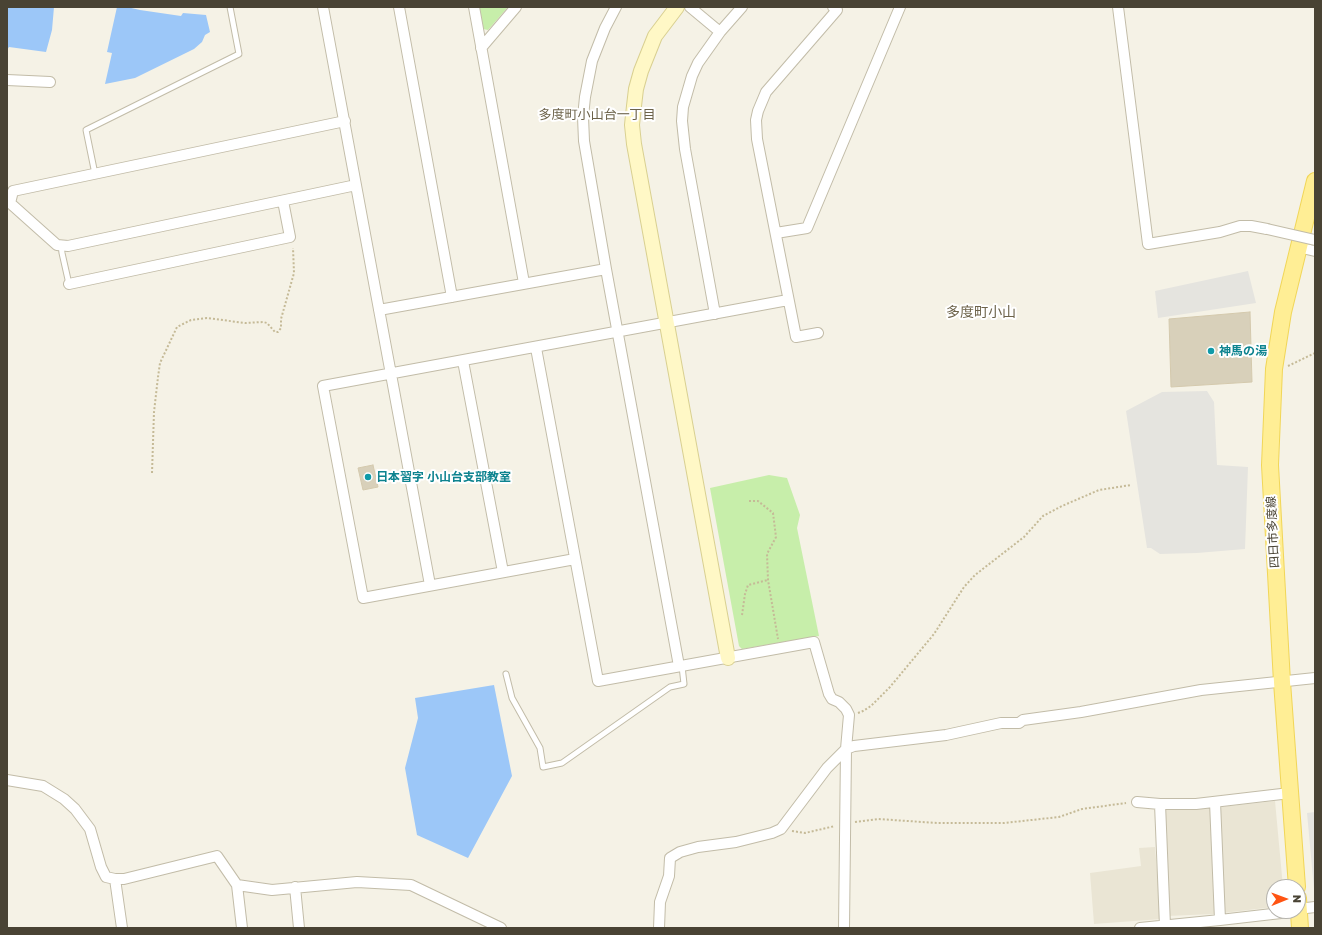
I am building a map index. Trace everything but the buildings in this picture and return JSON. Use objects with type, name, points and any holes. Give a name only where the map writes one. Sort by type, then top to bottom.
[{"type":"main road","name":"四日市多度線","points":[[1296,879],[1282,682],[1270,465],[1274,369],[1283,312],[1315,181]]},
{"type":"street","points":[[323,7],[430,585]]},
{"type":"street","points":[[399,7],[452,297]]},
{"type":"street","points":[[474,7],[524,283]]},
{"type":"street","points":[[481,48],[516,7]]},
{"type":"street","points":[[616,7],[605,28],[592,61],[585,97],[583,118],[585,154],[680,666]]},
{"type":"street","points":[[677,7],[655,36],[648,52],[636,89],[632,125],[634,144],[728,658]]},
{"type":"street","points":[[690,7],[720,32]]},
{"type":"street","points":[[715,314],[685,149],[682,121],[685,100],[692,76],[706,51],[742,7]]},
{"type":"street","points":[[818,333],[796,337],[756,129],[758,111],[766,92],[837,10],[832,7]]},
{"type":"street","points":[[776,233],[807,228],[900,7]]},
{"type":"street","points":[[1118,7],[1148,244],[1220,232],[1240,226],[1251,226],[1315,240]]},
{"type":"street","points":[[7,80],[50,82]]},
{"type":"street","points":[[345,121],[13,191],[10,203],[57,245],[68,246],[356,186]]},
{"type":"street","points":[[69,284],[290,237],[283,201]]},
{"type":"street","points":[[1298,247],[1315,251]]},
{"type":"street","points":[[380,310],[606,268]]},
{"type":"street","points":[[575,559],[363,598],[323,386],[536,348],[788,300]]},
{"type":"street","points":[[536,348],[598,681],[814,642],[829,694],[832,699],[839,702],[846,709],[849,715],[846,750],[844,928]]},
{"type":"street","points":[[463,361],[503,572]]},
{"type":"street","points":[[659,928],[660,902],[669,876],[670,858],[680,852],[698,847],[736,842],[772,833],[781,829],[827,768],[846,750],[854,746],[946,735],[1001,723],[1019,723],[1023,720],[1081,712],[1201,690],[1315,678]]},
{"type":"street","points":[[7,780],[43,786],[64,799],[75,809],[90,829],[101,867],[106,877],[124,879],[217,856],[237,885],[242,928]]},
{"type":"street","points":[[1138,802],[1160,804],[1196,804],[1290,793]]},
{"type":"street","points":[[1215,802],[1220,920]]},
{"type":"street","points":[[1160,804],[1165,926]]},
{"type":"street","points":[[115,879],[122,928]]},
{"type":"street","points":[[237,885],[272,890],[357,882],[411,885],[501,928]]},
{"type":"street","points":[[295,888],[299,928]]},
{"type":"street","points":[[1140,928],[1266,915]]},
{"type":"lane","points":[[95,174],[86,130],[239,54],[230,7]]},
{"type":"lane","points":[[61,245],[69,284]]},
{"type":"lane","points":[[506,674],[512,698],[540,748],[543,767],[562,763],[670,687],[684,684],[680,666]]},
{"type":"path","points":[[152,473],[154,412],[160,363],[177,327],[191,320],[207,318],[245,323],[263,322],[267,323],[275,332],[278,332],[281,328],[281,320],[294,273],[294,255],[290,237]]},
{"type":"path","points":[[1282,367],[1288,366],[1315,353]]},
{"type":"path","points":[[849,715],[863,711],[871,706],[890,687],[934,634],[964,587],[975,575],[1024,537],[1043,516],[1062,506],[1100,490],[1131,485]]},
{"type":"path","points":[[749,501],[758,501],[773,513],[776,538],[767,554],[768,580],[780,648]]},
{"type":"path","points":[[742,615],[748,585],[768,580]]},
{"type":"path","points":[[781,829],[805,833],[878,819],[937,823],[1004,823],[1059,817],[1082,809],[1138,802]]},
{"type":"shaded area","points":[[1248,271],[1256,303],[1158,318],[1155,291]]},
{"type":"shaded area","points":[[1207,391],[1214,402],[1217,465],[1248,467],[1245,549],[1160,554],[1151,548],[1147,548],[1126,411],[1162,392]]},
{"type":"shaded area","points":[[1275,801],[1282,879],[1266,879],[1266,908],[1214,914],[1167,916],[1163,812],[1168,808],[1220,807]]},
{"type":"shaded area","points":[[1315,812],[1315,891],[1307,813]]},
{"type":"shaded area","points":[[1155,847],[1161,919],[1094,924],[1090,873],[1141,866],[1139,848]]},
{"type":"green space","points":[[479,7],[508,7],[488,30],[483,29]]},
{"type":"green space","points":[[769,475],[787,478],[800,515],[797,528],[819,636],[742,649],[739,646],[710,488]]},
{"type":"water","points":[[7,7],[54,7],[52,30],[46,52],[9,47],[7,50]]},
{"type":"water","points":[[117,7],[127,7],[181,16],[183,13],[206,15],[210,32],[205,35],[202,42],[194,49],[135,78],[105,84],[112,53],[107,52]]},
{"type":"water","points":[[494,685],[512,776],[468,858],[417,835],[405,768],[418,718],[415,698]]},
{"type":"place","name":"神馬の湯","points":[[1211,351]]},
{"type":"place","name":"日本習字 小山台支部教室","points":[[368,477]]},
{"type":"district","name":"多度町小山台一丁目","points":[[597,115]]},
{"type":"district","name":"多度町小山","points":[[981,313]]}]
